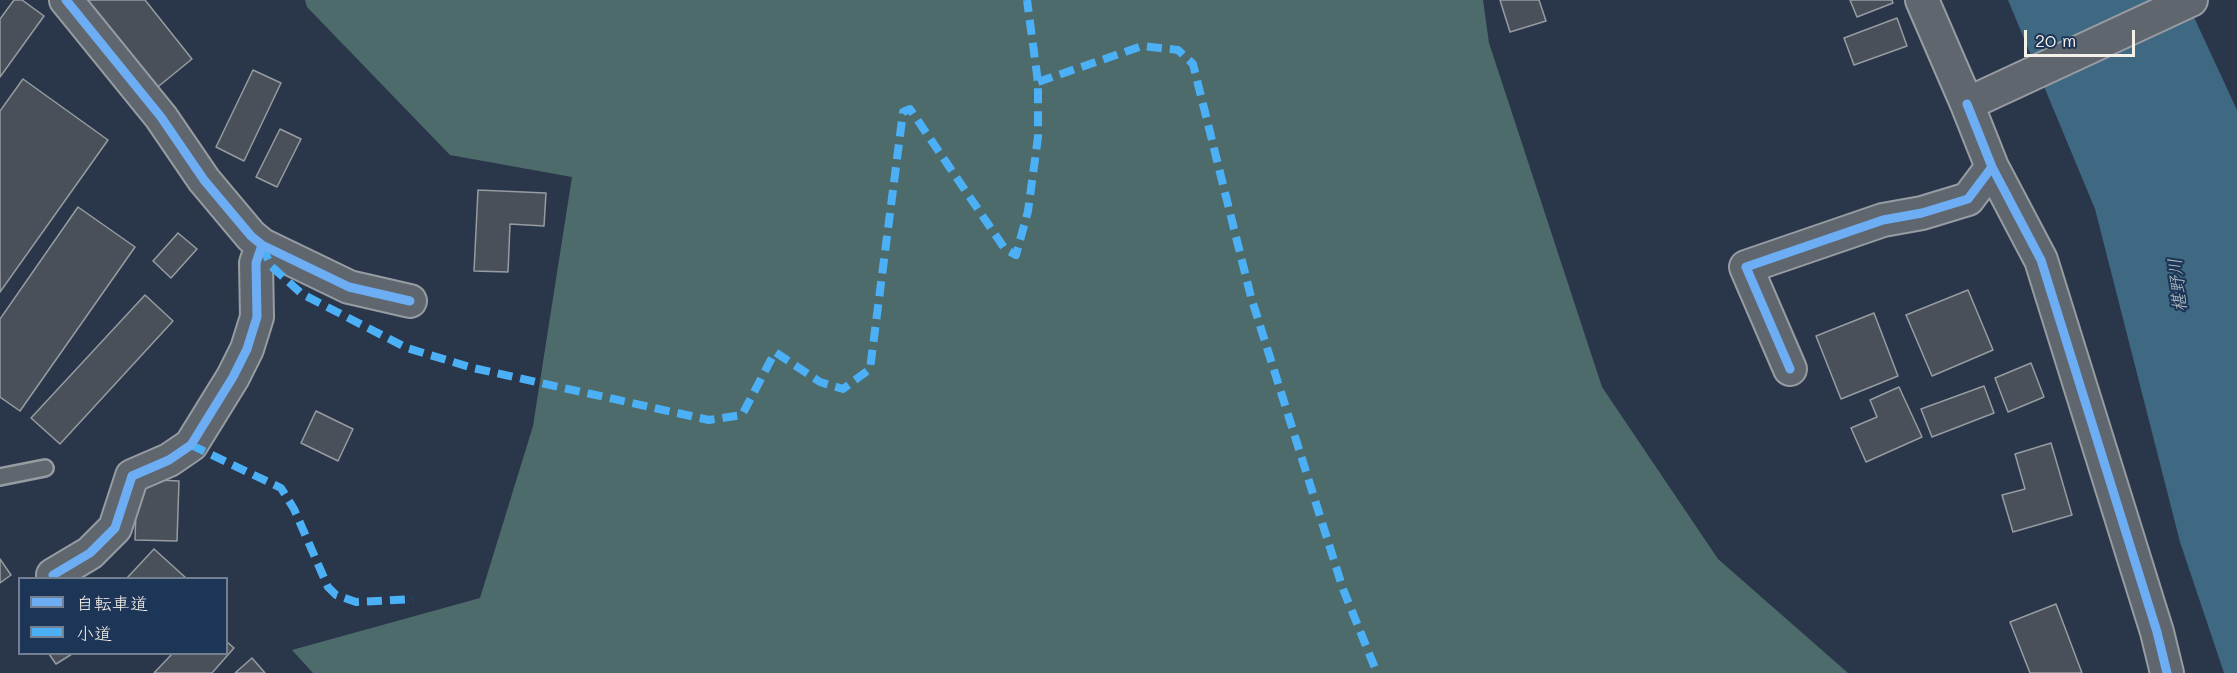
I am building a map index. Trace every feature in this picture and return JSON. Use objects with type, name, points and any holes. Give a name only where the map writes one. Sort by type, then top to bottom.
[{"type":"street","points":[[66,0],[161,117],[204,180],[251,236],[262,245],[349,287],[410,301]]},
{"type":"street","points":[[1922,0],[1975,101],[1992,167],[2041,260],[2150,610],[2167,673]]},
{"type":"street","points":[[1975,101],[2191,0]]},
{"type":"street","points":[[1790,369],[1746,267],[1883,220],[1922,213],[1968,199],[1992,167]]},
{"type":"street","points":[[54,575],[90,553],[115,528],[132,476],[169,460],[191,445],[247,349],[256,317],[256,263],[262,245]]},
{"type":"lane","points":[[0,477],[45,468]]},
{"type":"green space","points":[[305,0],[1483,0],[1489,43],[1602,387],[1718,559],[1848,673],[313,673],[292,650],[480,598],[533,426],[572,177],[450,155],[307,7]]},
{"type":"water","name":"椹野川","points":[[2008,0],[2186,0],[2237,110],[2237,673],[2224,673],[2180,542],[2095,209]]},
{"type":"building","points":[[14,0],[22,0],[44,16],[0,77],[0,19]]},
{"type":"building","points":[[90,0],[145,0],[192,59],[154,90],[84,5]]},
{"type":"building","points":[[1500,0],[1539,0],[1546,21],[1510,32]]},
{"type":"building","points":[[1850,0],[1892,0],[1893,3],[1857,17]]},
{"type":"building","points":[[1897,18],[1907,46],[1854,65],[1844,38]]},
{"type":"building","points":[[253,70],[281,83],[244,161],[216,147]]},
{"type":"building","points":[[23,79],[108,140],[0,292],[0,111]]},
{"type":"building","points":[[280,129],[301,139],[277,187],[256,177]]},
{"type":"building","points":[[478,190],[546,193],[544,226],[510,224],[508,272],[474,271]]},
{"type":"building","points":[[78,207],[135,247],[20,411],[0,397],[0,319]]},
{"type":"building","points":[[178,233],[197,249],[171,278],[153,261]]},
{"type":"building","points":[[1968,290],[1993,350],[1932,376],[1906,315]]},
{"type":"building","points":[[145,295],[173,321],[60,444],[31,418]]},
{"type":"building","points":[[1874,313],[1898,376],[1841,399],[1816,336]]},
{"type":"building","points":[[2031,363],[2044,397],[2008,412],[1995,378]]},
{"type":"building","points":[[1984,386],[1994,413],[1932,437],[1921,409]]},
{"type":"building","points":[[1899,387],[1922,437],[1866,462],[1851,428],[1877,417],[1870,400]]},
{"type":"building","points":[[316,411],[353,429],[338,461],[301,443]]},
{"type":"building","points":[[2051,443],[2072,515],[2013,532],[2002,495],[2025,489],[2015,454]]},
{"type":"building","points":[[137,479],[179,481],[177,541],[135,540]]},
{"type":"building","points":[[154,549],[185,577],[128,577]]},
{"type":"building","points":[[0,559],[11,575],[0,583]]},
{"type":"building","points":[[2056,604],[2082,673],[2030,673],[2010,622]]},
{"type":"building","points":[[228,643],[234,648],[228,655]]},
{"type":"building","points":[[50,655],[70,655],[56,664]]},
{"type":"building","points":[[171,655],[228,655],[212,673],[154,673]]},
{"type":"building","points":[[252,658],[265,673],[235,673]]},
{"type":"marked path","points":[[262,246],[271,266],[302,294],[407,348],[473,368],[709,420],[742,415],[775,352],[820,382],[843,389],[870,369],[903,112],[910,109],[1005,249],[1016,255],[1028,211],[1038,137],[1038,82],[1027,0]]},
{"type":"marked path","points":[[1038,82],[1142,46],[1178,50],[1193,64],[1251,297],[1343,589],[1377,673]]},
{"type":"marked path","points":[[191,445],[281,488],[294,509],[328,587],[336,595],[356,602],[413,599]]},
{"type":"cycle path","points":[[66,0],[161,117],[204,180],[251,236],[262,245],[349,287],[410,301]]},
{"type":"cycle path","points":[[1790,369],[1746,267],[1883,220],[1922,213],[1968,199],[1992,167],[1967,104]]},
{"type":"cycle path","points":[[1992,167],[2041,260],[2157,632],[2167,673]]},
{"type":"cycle path","points":[[53,575],[90,553],[115,528],[132,476],[169,460],[191,445],[233,377],[247,349],[257,317],[256,263],[262,245]]}]
